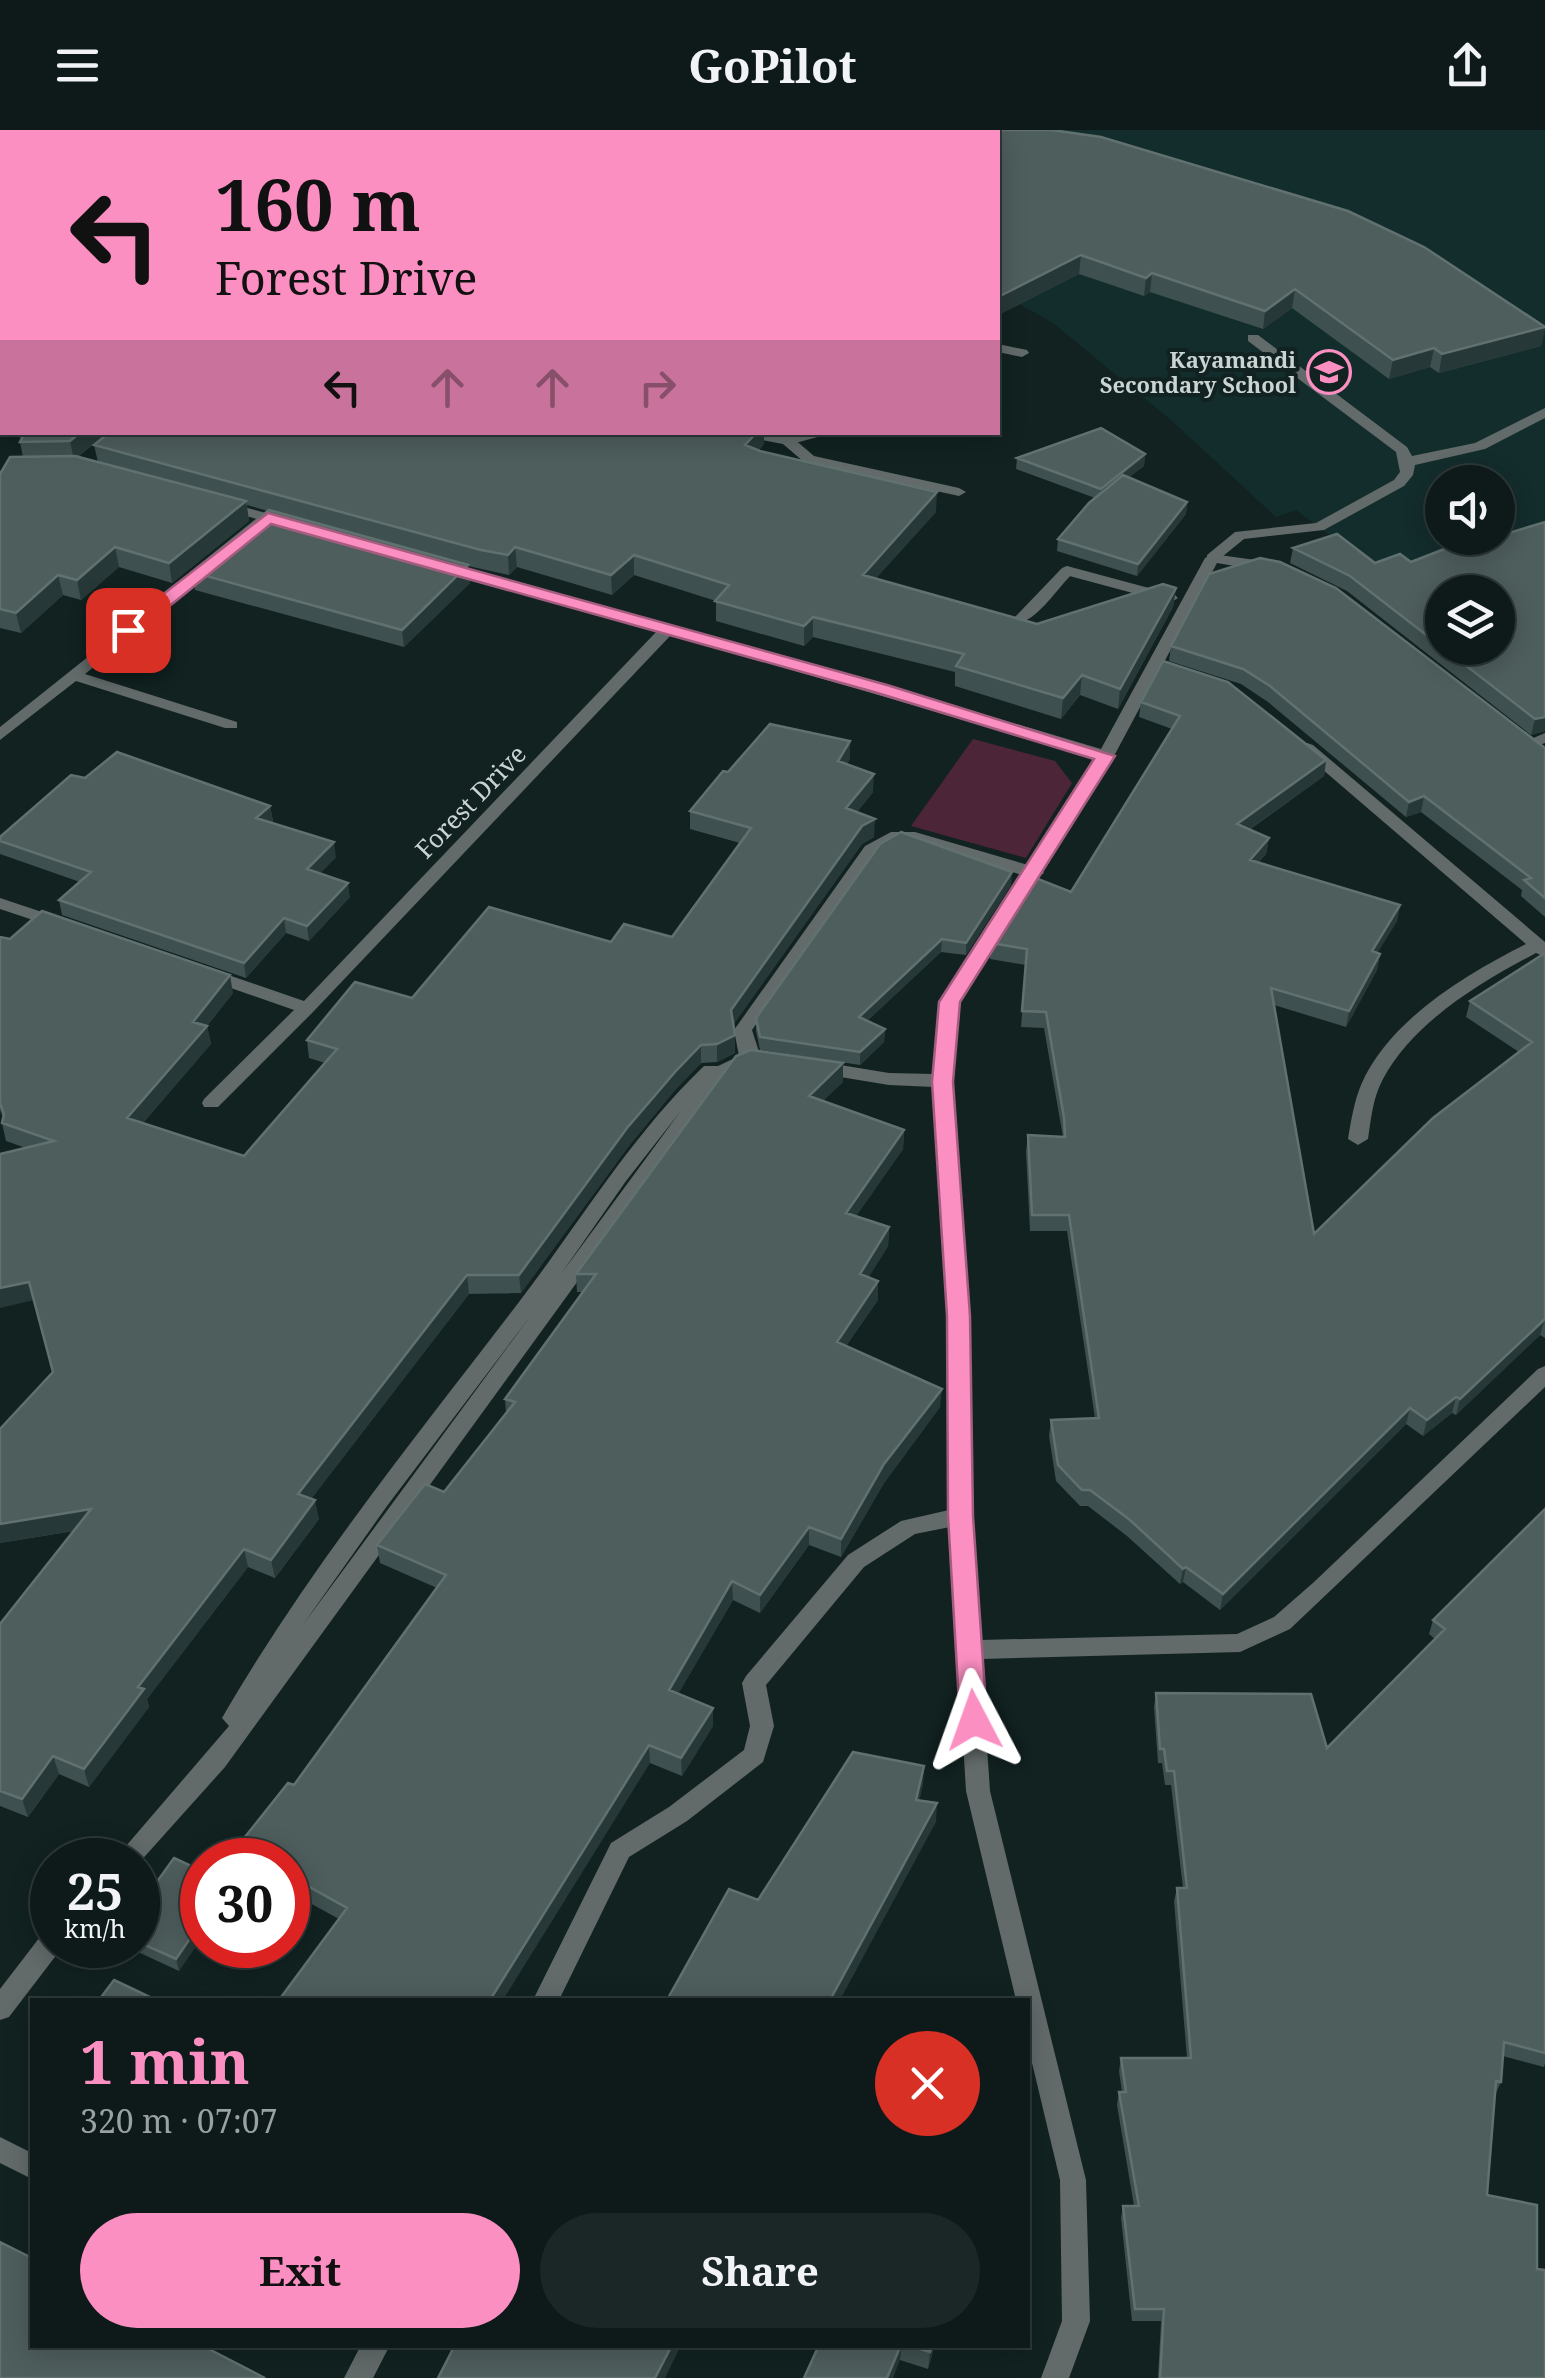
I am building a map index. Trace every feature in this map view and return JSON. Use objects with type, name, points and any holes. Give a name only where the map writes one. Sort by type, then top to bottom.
[{"type":"street","points":[[1253,338],[1390,440],[1409,461]]},
{"type":"street","points":[[1000,348],[1022,353]]},
{"type":"street","points":[[1409,461],[1449,458],[1504,438],[1545,412]]},
{"type":"street","points":[[745,435],[788,442],[817,435]]},
{"type":"street","points":[[788,442],[809,459],[960,492]]},
{"type":"street","points":[[1028,1998],[978,1790],[960,1516],[958,1316],[937,1087],[949,1002],[1164,668],[1186,602],[1212,558],[1240,535],[1319,527],[1403,480],[1409,461]]},
{"type":"street","points":[[196,498],[304,528]]},
{"type":"street","points":[[253,530],[268,518]]},
{"type":"street","points":[[0,735],[223,554]]},
{"type":"street","points":[[1212,558],[1282,569]]},
{"type":"street","points":[[432,564],[1106,756]]},
{"type":"street","points":[[981,618],[1010,624],[1020,620],[1067,571],[1186,602]]},
{"type":"street","name":"Forest Drive","points":[[211,1103],[308,1008],[668,629]]},
{"type":"street","points":[[73,675],[232,724]]},
{"type":"street","points":[[1286,731],[1541,948],[1475,982],[1394,1050],[1374,1078],[1358,1139]]},
{"type":"street","points":[[1512,732],[1545,758]]},
{"type":"street","points":[[1527,744],[1545,738]]},
{"type":"street","points":[[775,1061],[743,1030],[871,850],[885,840],[915,837],[1034,873]]},
{"type":"street","points":[[0,903],[72,928]]},
{"type":"street","points":[[181,965],[308,1008]]},
{"type":"street","points":[[213,1762],[250,1691],[327,1575],[559,1264],[632,1158],[689,1090],[720,1061],[775,1061],[937,1087]]},
{"type":"street","points":[[146,1838],[217,1760],[711,1084],[727,1067],[775,1061]]},
{"type":"street","points":[[969,1650],[1240,1644],[1282,1622],[1322,1588],[1545,1374]]},
{"type":"street","points":[[547,1998],[620,1850],[678,1814],[754,1755],[762,1726],[754,1683],[856,1561],[909,1526],[960,1516]]},
{"type":"street","points":[[0,2009],[31,1968]]},
{"type":"street","points":[[1030,2006],[1072,2180],[1076,2320],[1054,2378]]},
{"type":"street","points":[[0,2150],[30,2166]]},
{"type":"street","points":[[358,2378],[371,2348]]},
{"type":"shaded area","name":"Kayamandi Secondary School","points":[[1000,130],[1545,130],[1545,546],[1454,575],[1425,575],[1425,584],[1404,591],[1296,510],[1276,517],[1172,421],[1053,323],[1000,293]]},
{"type":"shaded area","points":[[973,739],[1055,761],[1072,783],[1026,858],[911,826]]},
{"type":"building","points":[[1000,130],[1052,130],[1101,137],[1348,211],[1424,247],[1545,327],[1442,354],[1434,348],[1393,360],[1295,289],[1265,311],[1152,273],[1146,278],[1081,255],[1000,296]]},
{"type":"building","points":[[1101,428],[1145,454],[1101,489],[1017,458]]},
{"type":"building","points":[[24,435],[77,435],[70,441],[20,442]]},
{"type":"building","points":[[106,435],[754,435],[745,445],[937,492],[863,575],[1037,624],[1163,584],[1176,588],[1120,689],[1082,675],[1063,698],[956,666],[964,654],[813,617],[804,626],[715,601],[729,585],[634,555],[611,575],[515,547],[508,555],[481,550],[94,445]]},
{"type":"building","points":[[75,456],[246,501],[169,563],[115,547],[77,580],[58,575],[16,613],[0,609],[0,474],[10,457]]},
{"type":"building","points":[[1123,475],[1187,502],[1138,564],[1058,539],[1089,503]]},
{"type":"building","points":[[269,510],[468,565],[402,630],[192,572]]},
{"type":"building","points":[[1545,522],[1545,717],[1535,719],[1465,665],[1515,665],[1515,575],[1425,575],[1425,634],[1350,576],[1293,548],[1337,534],[1375,563],[1400,554],[1411,562],[1429,555],[1515,555],[1515,531]]},
{"type":"building","points":[[1260,558],[1280,562],[1336,588],[1425,656],[1425,665],[1437,665],[1545,748],[1545,898],[1524,880],[1531,878],[1424,796],[1409,802],[1270,686],[1243,669],[1171,646],[1209,574]]},
{"type":"building","points":[[1163,661],[1228,682],[1326,760],[1237,824],[1269,838],[1250,860],[1400,905],[1372,951],[1380,954],[1349,1011],[1271,988],[1314,1234],[1433,1118],[1532,1042],[1470,1001],[1545,953],[1545,1319],[1460,1399],[1456,1397],[1427,1420],[1410,1408],[1223,1594],[1186,1567],[1183,1569],[1130,1520],[1090,1490],[1082,1490],[1058,1465],[1051,1420],[1099,1418],[1069,1215],[1032,1215],[1028,1135],[1065,1137],[1064,1118],[1046,1012],[1022,1011],[1027,949],[991,943],[1033,877],[1071,892],[1180,716],[1141,702]]},
{"type":"building","points":[[770,724],[850,741],[838,761],[874,774],[846,808],[875,819],[862,826],[731,1010],[735,1035],[717,1044],[701,1045],[675,1072],[627,1128],[519,1275],[467,1275],[298,1494],[315,1500],[271,1560],[244,1549],[138,1687],[144,1689],[84,1769],[53,1756],[22,1799],[0,1791],[0,1624],[91,1509],[0,1524],[0,1429],[53,1372],[29,1282],[0,1288],[0,1154],[54,1141],[2,1123],[0,937],[10,939],[42,911],[230,975],[193,1022],[207,1026],[127,1118],[244,1156],[337,1049],[307,1040],[355,982],[412,998],[489,907],[611,942],[624,924],[672,937],[751,828],[690,811]]},
{"type":"building","points":[[117,752],[270,806],[256,818],[334,842],[307,869],[348,883],[307,926],[284,918],[244,963],[59,900],[91,872],[0,841],[0,837],[71,775],[85,778]]},
{"type":"building","points":[[901,832],[1012,872],[966,943],[942,939],[859,1017],[885,1029],[860,1052],[760,1037],[756,1018],[880,844]]},
{"type":"building","points":[[751,1050],[843,1063],[809,1096],[904,1130],[846,1213],[889,1227],[860,1274],[878,1281],[837,1342],[942,1389],[884,1464],[841,1539],[809,1527],[760,1595],[732,1581],[669,1690],[713,1708],[681,1758],[649,1745],[491,1998],[280,1998],[303,1968],[310,1968],[310,1958],[347,1908],[310,1887],[310,1838],[244,1838],[288,1783],[294,1785],[446,1575],[377,1545],[425,1484],[444,1492],[515,1402],[505,1399],[596,1274],[576,1274],[736,1056]]},
{"type":"building","points":[[1545,1509],[1545,2053],[1504,2042],[1501,2082],[1496,2081],[1487,2195],[1537,2205],[1537,2269],[1545,2270],[1545,2378],[1160,2378],[1164,2309],[1135,2309],[1123,2206],[1139,2206],[1119,2092],[1126,2092],[1121,2058],[1191,2058],[1177,1888],[1187,1888],[1174,1771],[1167,1771],[1164,1749],[1160,1749],[1156,1693],[1311,1694],[1327,1748],[1445,1629],[1433,1620]]},
{"type":"building","points":[[853,1752],[924,1766],[916,1800],[937,1803],[831,1998],[668,1998],[729,1889],[758,1900]]},
{"type":"building","points":[[174,1858],[180,1861],[180,1953],[176,1959],[160,1952],[160,1877]]},
{"type":"building","points":[[114,1980],[152,1998],[100,1998]]},
{"type":"building","points":[[0,2242],[30,2257],[30,2348],[207,2348],[265,2378],[0,2378]]},
{"type":"building","points":[[453,2348],[670,2348],[655,2378],[438,2378]]},
{"type":"building","points":[[818,2348],[900,2348],[887,2378],[804,2378]]},
{"type":"place","name":"Kayamandi Secondary School","points":[[1329,372]]},
{"type":"route","points":[[128,630],[268,518],[881,688],[1106,756],[949,1002],[943,1082],[958,1316],[960,1516],[974,1720]]}]
